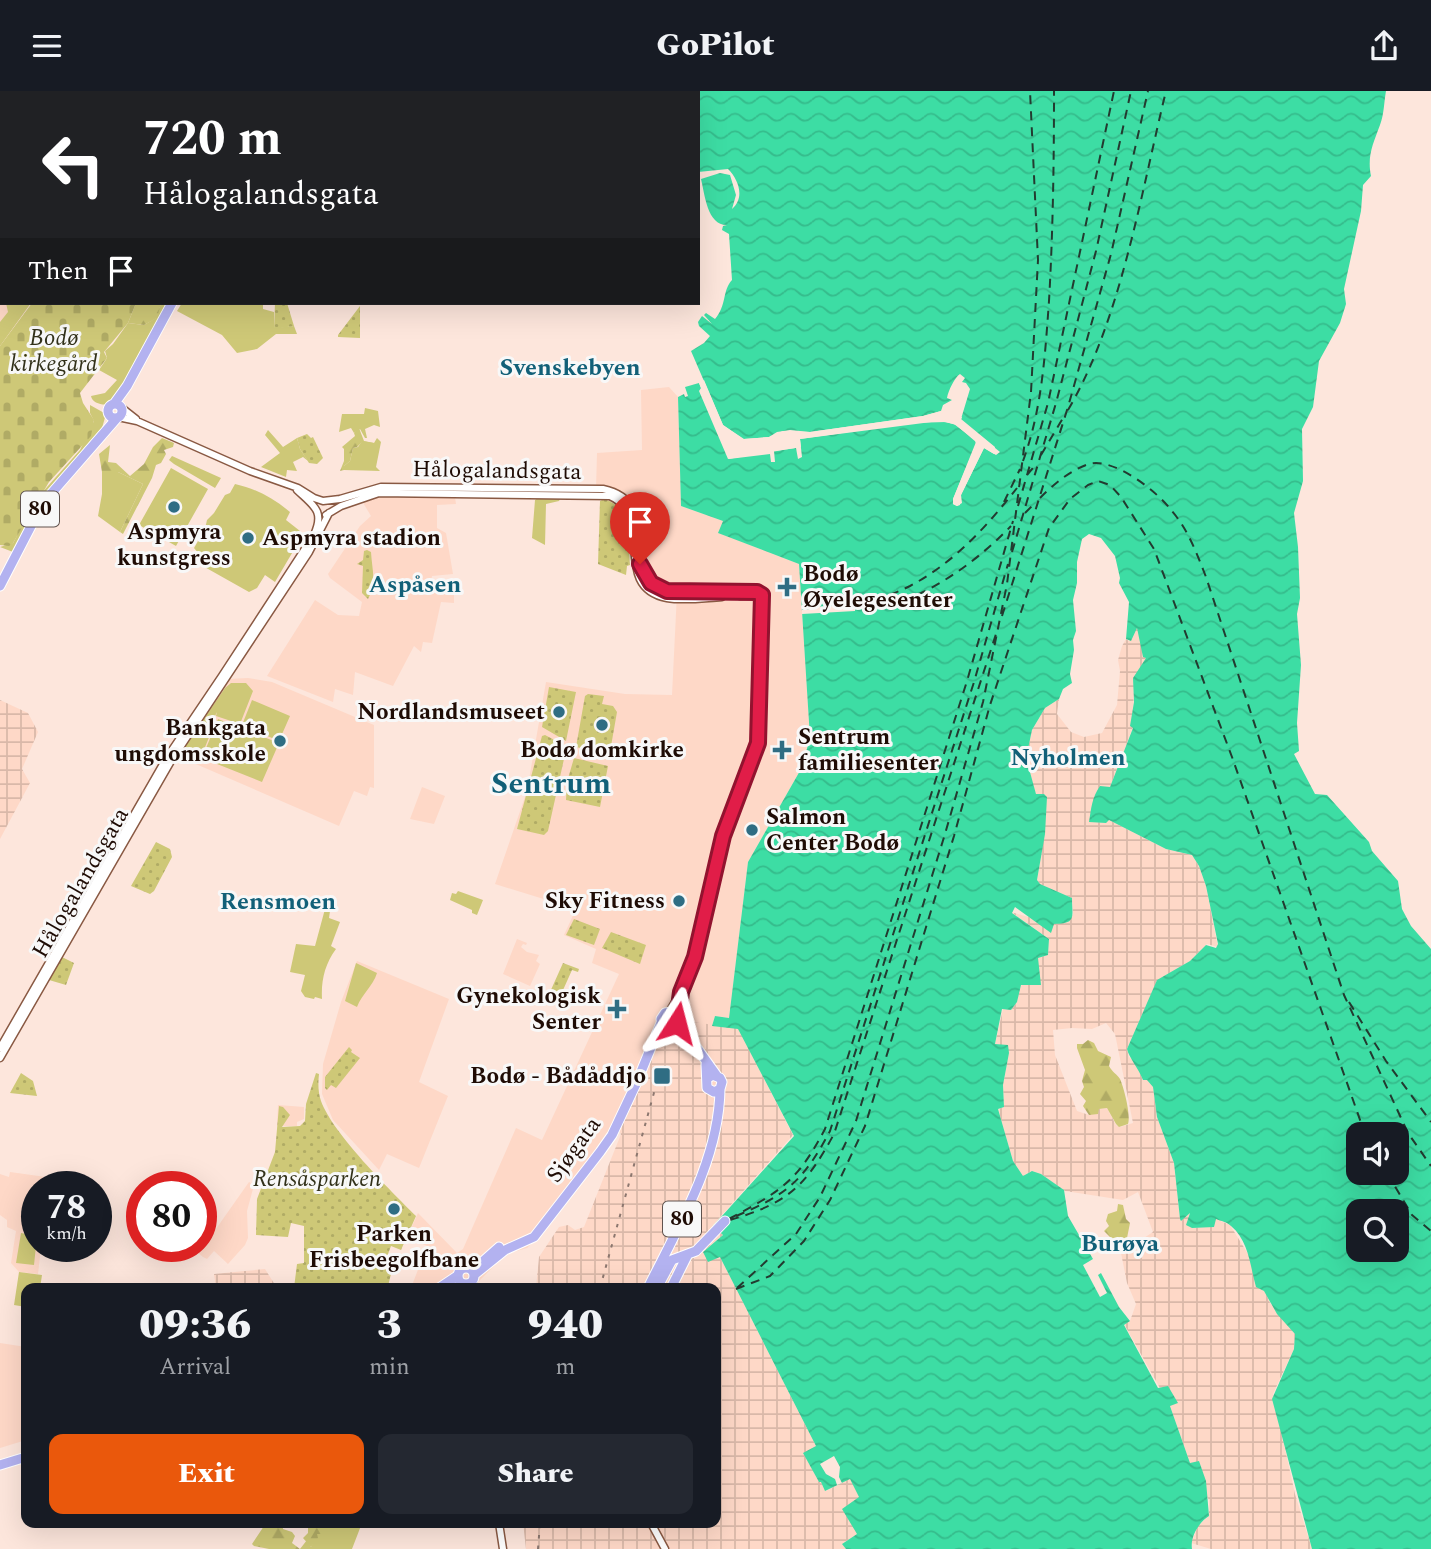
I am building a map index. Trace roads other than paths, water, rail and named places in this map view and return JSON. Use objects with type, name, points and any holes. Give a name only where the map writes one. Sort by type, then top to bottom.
[{"type":"highway","name":"80","points":[[0,586],[43,503],[96,442],[117,411],[127,386],[172,305]]},
{"type":"highway","name":"80","points":[[650,1283],[702,1176],[715,1134],[718,1113],[715,1090],[722,1081],[712,1077],[706,1062],[691,1041],[671,1021]]},
{"type":"highway","name":"Sjøgata","points":[[468,1281],[477,1266],[500,1246],[530,1234],[541,1226],[606,1145],[649,1055],[671,1021]]},
{"type":"highway","name":"80","points":[[712,1077],[706,1085],[715,1090]]},
{"type":"highway","name":"80","points":[[660,1283],[672,1260],[696,1251],[725,1221]]},
{"type":"highway","name":"80","points":[[674,1283],[688,1254]]},
{"type":"highway","points":[[0,1459],[21,1453]]},
{"type":"highway","points":[[0,1465],[21,1459]]},
{"type":"street","points":[[117,411],[250,471],[294,486],[325,501],[331,506],[330,513]]},
{"type":"street","points":[[294,486],[318,512]]},
{"type":"street","name":"Hålogalandsgata","points":[[0,1048],[166,759],[314,535],[320,521],[318,504],[380,487],[603,489],[618,494],[632,506],[637,521],[642,571],[657,588],[671,592],[757,592],[762,595]]},
{"type":"street","name":"Hålogalandsgata","points":[[318,512],[323,516],[350,502],[379,493],[610,496],[619,500],[629,511],[636,573],[652,591],[671,598],[762,595]]},
{"type":"street","name":"Hålogalandsgata","points":[[0,1058],[171,761],[309,552],[330,513]]},
{"type":"street","name":"Sjøgata","points":[[671,1021],[695,957],[723,836],[758,743],[762,595]]},
{"type":"street","points":[[500,1528],[503,1549]]},
{"type":"street","points":[[654,1528],[665,1549]]},
{"type":"water","points":[[700,91],[1386,91],[1382,117],[1370,156],[1371,176],[1363,185],[1361,211],[1344,289],[1346,304],[1340,323],[1319,361],[1313,407],[1302,429],[1303,481],[1294,513],[1298,547],[1300,598],[1297,614],[1301,665],[1297,723],[1299,751],[1294,754],[1315,794],[1327,795],[1369,842],[1372,851],[1398,881],[1402,909],[1411,926],[1431,949],[1431,1549],[1312,1549],[1272,1399],[1294,1349],[1295,1334],[1277,1314],[1264,1291],[1256,1287],[1245,1246],[1231,1226],[1216,1219],[1214,1227],[1192,1228],[1186,1225],[1190,1213],[1181,1221],[1180,1219],[1174,1163],[1157,1117],[1153,1087],[1147,1080],[1143,1080],[1127,1049],[1157,980],[1190,961],[1206,945],[1216,948],[1218,944],[1206,886],[1192,855],[1166,849],[1109,820],[1106,823],[1089,822],[1095,794],[1100,786],[1110,787],[1133,728],[1130,726],[1134,702],[1133,678],[1146,658],[1143,657],[1137,628],[1131,641],[1126,639],[1129,602],[1119,583],[1115,556],[1101,538],[1089,534],[1082,539],[1077,562],[1077,583],[1073,600],[1076,631],[1070,674],[1072,683],[1063,689],[1059,699],[1045,708],[1032,730],[1028,749],[1024,750],[1036,794],[1044,794],[1047,797],[1045,834],[1037,880],[1040,884],[1072,898],[1072,918],[1067,923],[1054,924],[1051,933],[1015,907],[1012,913],[1049,939],[1048,955],[1038,958],[1041,985],[1021,985],[1017,1002],[1011,1010],[1002,1009],[995,1044],[1008,1045],[1009,1053],[1003,1085],[1004,1107],[998,1109],[1013,1161],[1023,1176],[1032,1171],[1041,1174],[1064,1190],[1068,1216],[1093,1259],[1083,1265],[1100,1297],[1107,1293],[1098,1275],[1101,1273],[1119,1307],[1130,1321],[1124,1325],[1158,1388],[1168,1386],[1178,1403],[1170,1406],[1190,1463],[1199,1461],[1206,1481],[1209,1516],[1196,1530],[1192,1549],[846,1549],[842,1544],[857,1534],[842,1509],[859,1497],[850,1479],[825,1491],[819,1482],[803,1453],[816,1446],[720,1257],[708,1262],[703,1252],[723,1235],[713,1226],[794,1136],[738,1029],[712,1026],[715,1016],[729,1018],[748,862],[801,769],[810,738],[799,564],[718,533],[723,521],[681,506],[678,397],[684,394],[685,397],[688,396],[685,387],[699,383],[729,459],[770,454],[771,462],[775,462],[774,451],[796,448],[798,459],[802,457],[800,439],[939,421],[954,424],[975,440],[976,444],[953,499],[953,504],[957,506],[960,505],[961,495],[984,448],[994,454],[995,447],[961,419],[970,389],[962,382],[965,378],[960,374],[947,398],[952,400],[943,405],[941,411],[923,416],[810,432],[790,430],[777,432],[769,437],[743,439],[723,425],[691,351],[710,336],[698,322],[702,316],[712,324],[704,315],[706,313],[715,319],[732,280],[729,234],[722,230],[723,226],[727,225],[720,224],[711,215],[701,179],[720,173],[730,175],[736,195],[732,209],[739,194],[735,178],[728,169],[700,172]]},
{"type":"railway","points":[[601,1283],[655,1089]]},
{"type":"railway","points":[[538,1549],[540,1528]]},
{"type":"place","name":"Aspmyra kunstgress","points":[[174,507]]},
{"type":"place","name":"Aspmyra stadion","points":[[248,538]]},
{"type":"place","name":"Bodø Øyelegesenter","points":[[787,587]]},
{"type":"place","name":"Nordlandsmuseet","points":[[559,712]]},
{"type":"place","name":"Bodø domkirke","points":[[602,725]]},
{"type":"place","name":"Bankgata ungdomsskole","points":[[280,741]]},
{"type":"place","name":"Sentrum familiesenter","points":[[782,750]]},
{"type":"place","name":"Salmon Center Bodø","points":[[752,830]]},
{"type":"place","name":"Sky Fitness","points":[[679,901]]},
{"type":"place","name":"Gynekologisk Senter","points":[[617,1009]]},
{"type":"place","name":"Bodø - Bådåddjo","points":[[662,1076]]},
{"type":"place","name":"Parken Frisbeegolfbane","points":[[394,1209]]},
{"type":"district","name":"Svenskebyen","points":[[570,368]]},
{"type":"district","name":"Aspåsen","points":[[415,585]]},
{"type":"district","name":"Nyholmen","points":[[1068,758]]},
{"type":"district","name":"Sentrum","points":[[551,784]]},
{"type":"district","name":"Rensmoen","points":[[278,902]]},
{"type":"district","name":"Burøya","points":[[1120,1244]]},
{"type":"park label","name":"Bodø kirkegård","points":[[54,351]]},
{"type":"park label","name":"Rensåsparken","points":[[317,1179]]}]
